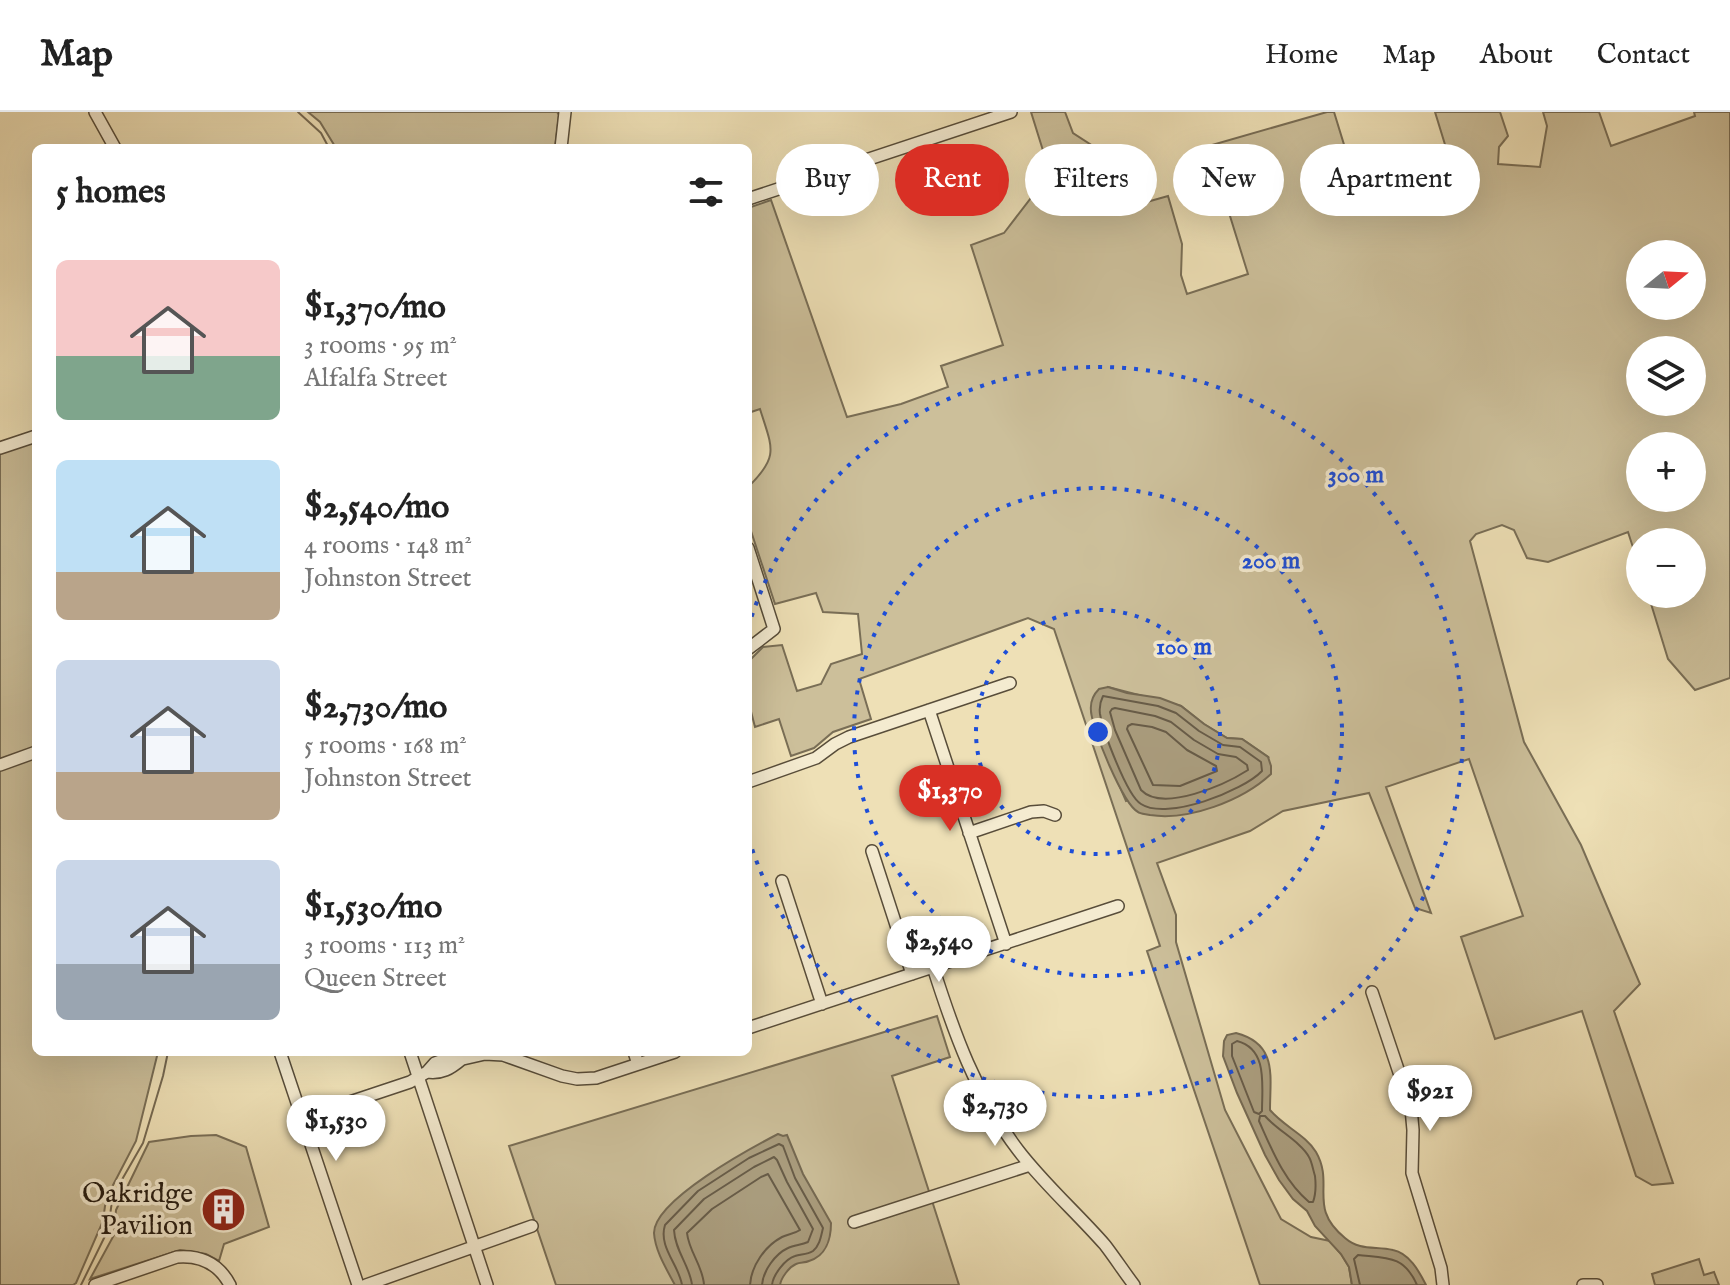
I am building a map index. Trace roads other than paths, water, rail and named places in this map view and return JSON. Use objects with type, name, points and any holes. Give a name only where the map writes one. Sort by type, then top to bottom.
[{"type":"street","points":[[95,112],[113,144]]},
{"type":"street","points":[[561,144],[565,112]]},
{"type":"street","points":[[752,198],[1011,112]]},
{"type":"street","points":[[0,448],[32,437]]},
{"type":"street","points":[[752,560],[774,629],[752,646]]},
{"type":"street","points":[[752,781],[816,758],[849,737],[1010,683]]},
{"type":"street","points":[[929,710],[1006,944]]},
{"type":"street","points":[[0,765],[32,753]]},
{"type":"street","points":[[969,833],[1031,812],[1044,811],[1055,815]]},
{"type":"street","points":[[872,851],[912,974]]},
{"type":"street","points":[[782,881],[822,1004]]},
{"type":"street","points":[[752,1027],[1118,906]]},
{"type":"street","points":[[933,967],[950,1022],[971,1073],[1000,1125],[1030,1165],[1103,1244],[1134,1285]]},
{"type":"street","points":[[1372,992],[1411,1108],[1412,1173],[1441,1268],[1443,1285]]},
{"type":"street","points":[[281,1056],[358,1285]]},
{"type":"street","points":[[412,1056],[422,1075],[487,1285]]},
{"type":"street","points":[[302,1118],[407,1083],[446,1059],[476,1056]]},
{"type":"street","points":[[506,1056],[577,1079],[596,1078],[663,1056]]},
{"type":"street","points":[[635,1056],[638,1064]]},
{"type":"street","points":[[854,1222],[1030,1165]]},
{"type":"street","points":[[366,1285],[532,1226]]},
{"type":"street","points":[[98,1284],[177,1257],[197,1258],[217,1267],[230,1285]]},
{"type":"street","points":[[1583,1285],[1597,1285]]},
{"type":"water","points":[[1108,687],[1160,698],[1181,706],[1227,738],[1242,739],[1268,757],[1271,774],[1245,793],[1214,807],[1181,815],[1139,813],[1117,781],[1093,720],[1091,708],[1094,696],[1099,689]]},
{"type":"water","points":[[1236,1033],[1250,1038],[1265,1053],[1270,1074],[1270,1110],[1316,1152],[1323,1175],[1324,1206],[1334,1227],[1356,1245],[1393,1250],[1404,1255],[1426,1285],[1352,1285],[1349,1267],[1341,1254],[1315,1226],[1307,1211],[1293,1199],[1265,1155],[1223,1056],[1227,1035]]},
{"type":"water","points":[[778,1134],[787,1135],[803,1174],[831,1223],[829,1241],[823,1251],[815,1259],[793,1265],[780,1285],[675,1285],[657,1247],[654,1233],[658,1220],[686,1191],[706,1176]]},
{"type":"waterway","points":[[298,112],[321,133],[327,144]]},
{"type":"waterway","points":[[81,1285],[108,1230],[112,1201],[143,1143],[167,1056]]},
{"type":"place","name":"Oakridge Pavilion","points":[[224,1210]]}]
